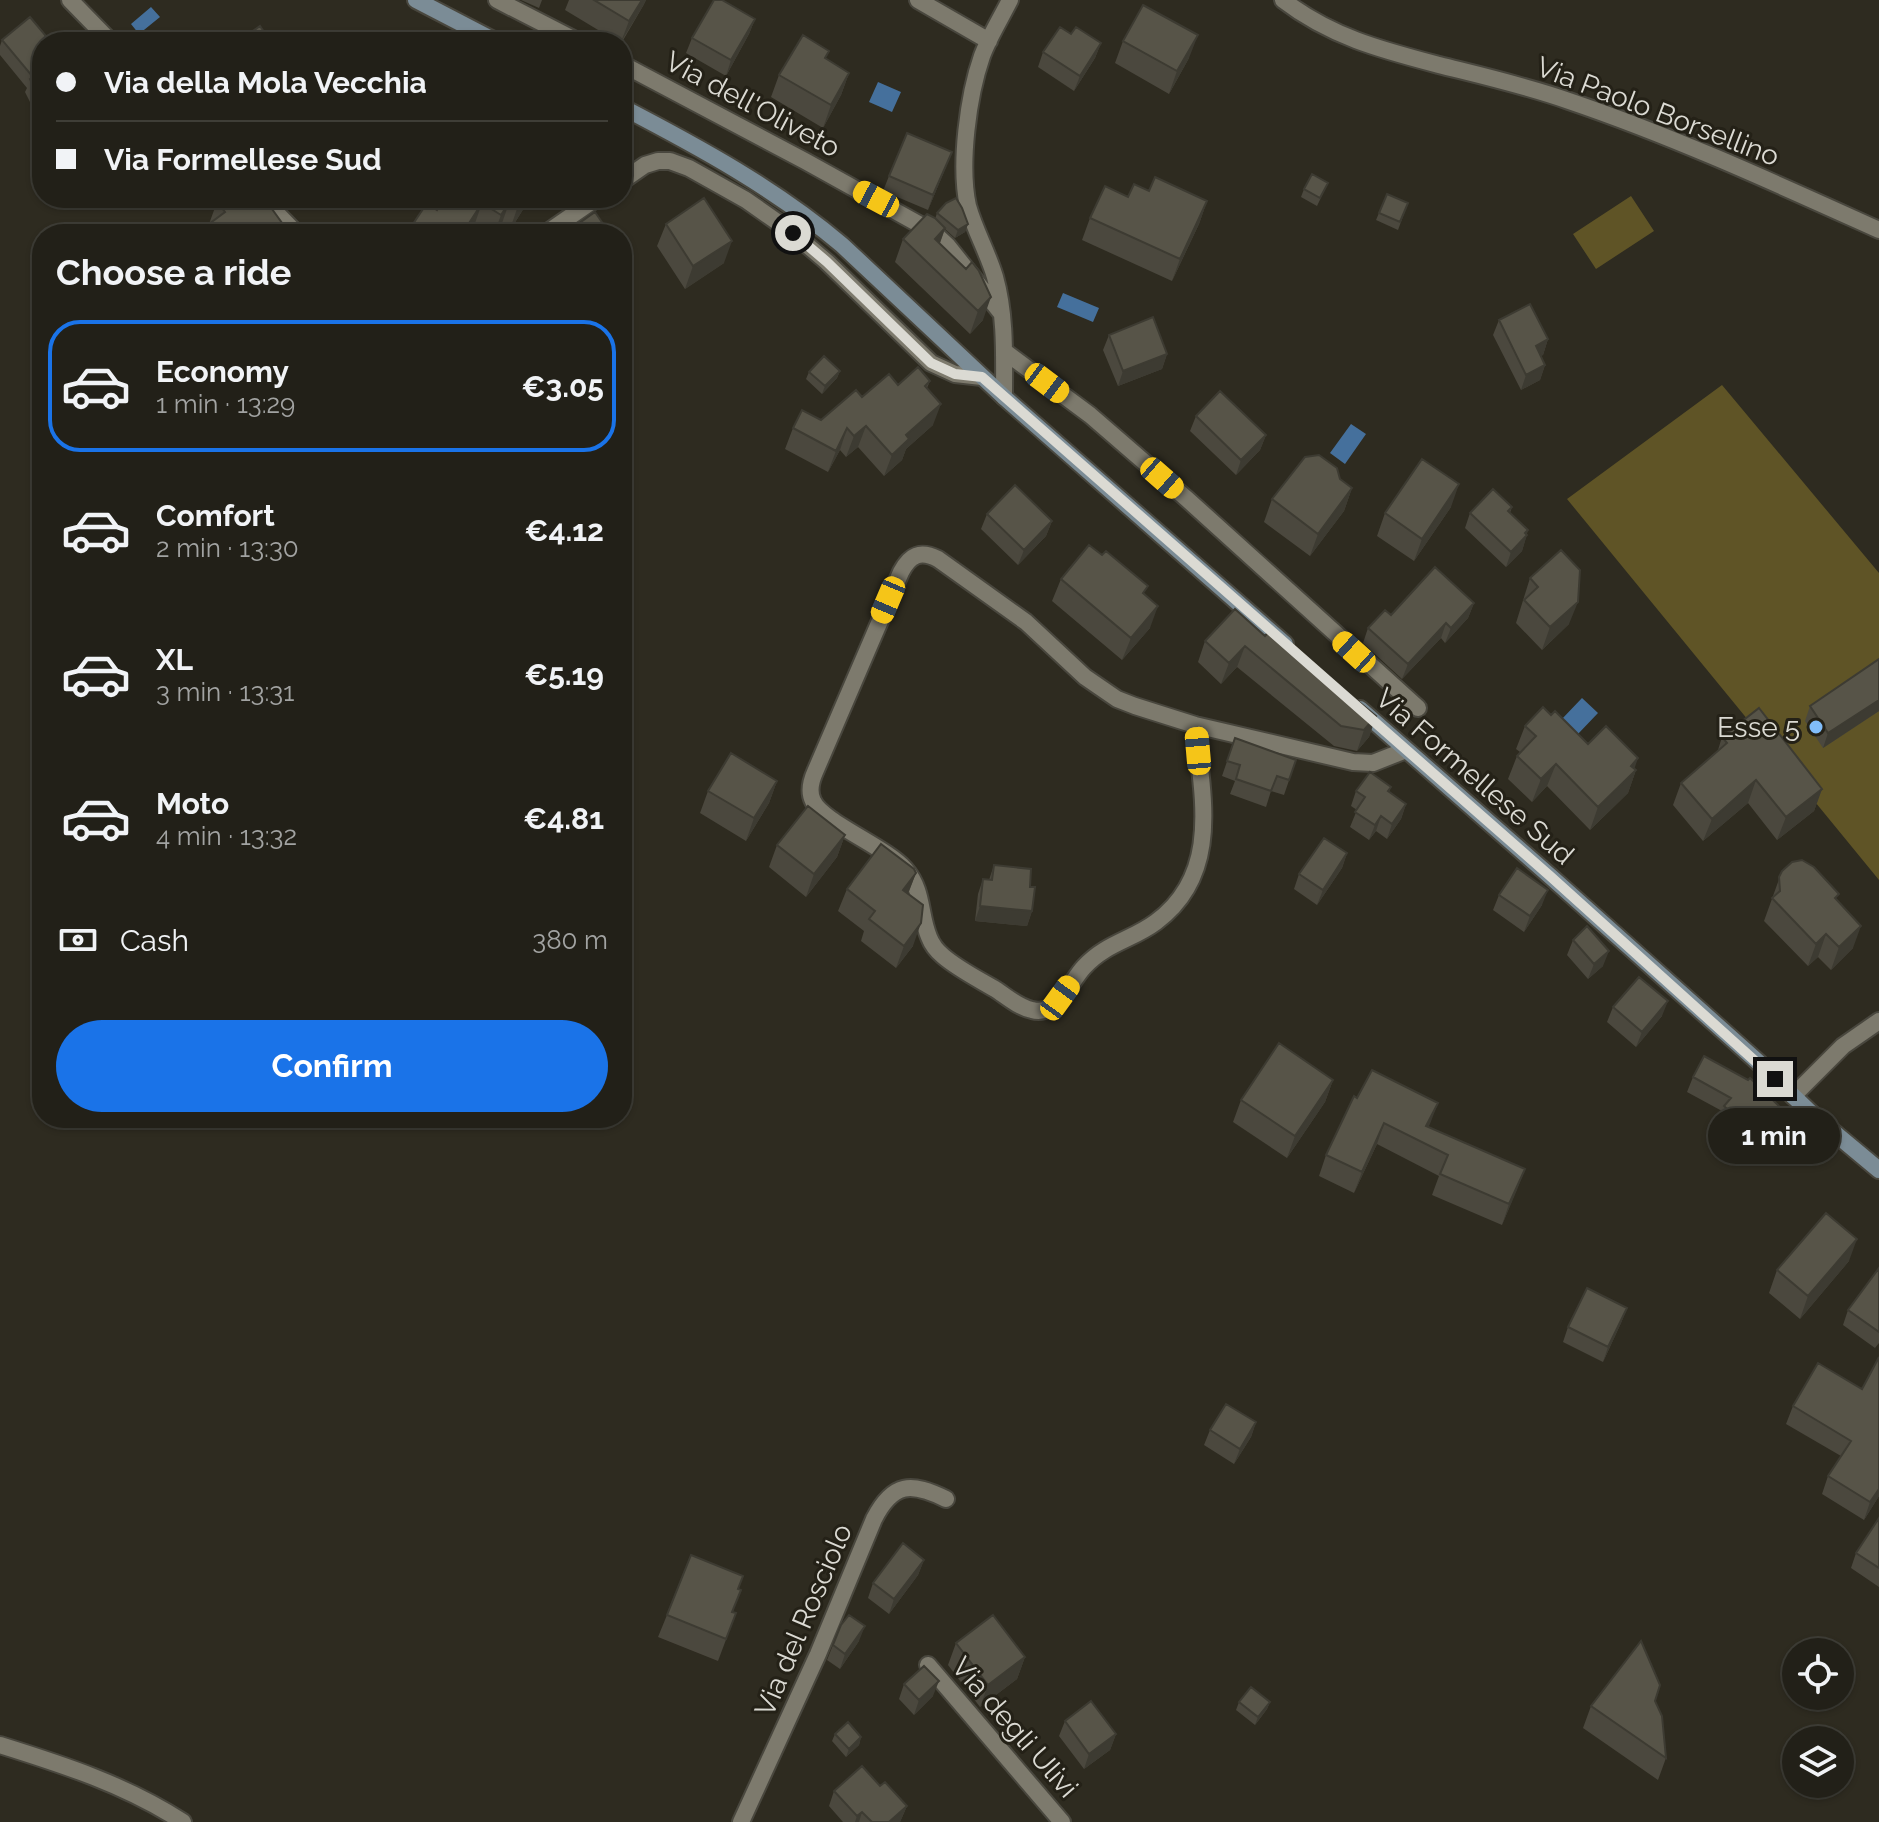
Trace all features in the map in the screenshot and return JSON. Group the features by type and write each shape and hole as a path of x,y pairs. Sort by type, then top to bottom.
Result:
{"street":[{"path":"70,0 101,32"},
{"path":"416,0 478,32"},
{"path":"497,0 559,32"},
{"path":"918,0 989,41"},
{"path":"1004,397 1002,314 995,276 968,206 964,176 965,143 979,64 1010,0"},
{"name":"Via Paolo Borsellino","path":"1283,0 1326,29 1351,39 1604,113 1717,157 1879,230"},
{"name":"Via dell'Oliveto","path":"632,69 933,232 1002,314"},
{"path":"632,112 696,146 808,217 1004,397 1300,656"},
{"path":"632,174 645,165 670,161 689,168 746,200 800,238 931,363 955,374 982,377"},
{"path":"272,208 287,224"},
{"path":"559,224 583,208"},
{"path":"1004,351 1102,426 1187,499 1418,708"},
{"path":"1195,725 1204,834 1201,854 1190,883 1162,917 1100,953 1084,966 1056,1003 1041,1012 1024,1007 939,953 927,932 919,895 908,872 890,856 820,811 811,798 815,772 901,572 909,559 919,554 938,559 1014,613 1052,644 1085,677 1109,694 1135,706 1195,725 1353,762 1373,763 1406,750"},
{"name":"Via Formellese Sud","path":"1347,698 1758,1062 1832,1133 1878,1168"},
{"path":"1793,1096 1843,1046 1879,1021"},
{"name":"Via del Rosciolo","path":"741,1822 881,1506 895,1492 911,1487 925,1489 946,1499"},
{"name":"Via degli Ulivi","path":"928,1665 1062,1822"},
{"path":"0,1745 104,1780 183,1822"}],"shaded area":[{"path":"1631,196 1654,231 1596,269 1573,234"},
{"name":"Esse 5","path":"1722,385 1879,573 1879,880 1567,499"}],"water":[{"path":"151,7 160,17 141,32 137,32 131,24"},
{"path":"878,82 901,92 892,112 869,102"},
{"path":"1063,293 1099,308 1093,322 1057,307"},
{"path":"1351,424 1366,434 1345,464 1330,453"},
{"path":"1582,698 1598,713 1577,735 1561,720"}],"building":[{"path":"594,0 642,0 629,21"},
{"path":"714,0 722,0 755,19 731,60 692,38"},
{"path":"1143,5 1198,35 1177,71 1123,41"},
{"path":"30,17 43,32 32,32 32,76 2,40"},
{"path":"1060,27 1071,34 1076,27 1101,43 1080,76 1043,52"},
{"path":"803,35 829,51 825,58 849,73 831,105 779,75"},
{"path":"907,133 952,152 933,195 889,176"},
{"path":"1312,174 1328,183 1320,198 1304,189"},
{"path":"1155,177 1207,201 1180,259 1090,218 1105,186 1128,197 1134,184 1149,191"},
{"path":"1387,194 1408,203 1400,222 1379,213"},
{"path":"704,198 732,241 693,266 666,224"},
{"path":"956,198 968,224 958,230 937,213"},
{"path":"222,208 271,208 283,224 209,224 225,212"},
{"path":"424,208 479,208 468,224 413,224"},
{"path":"490,208 506,208 501,215"},
{"path":"595,212 603,224 578,224"},
{"path":"927,214 945,228 935,239 966,269 972,262 979,271 991,297 978,311 903,239"},
{"path":"1530,304 1548,339 1536,346 1545,365 1526,375 1499,320"},
{"path":"1153,317 1167,354 1123,371 1109,335"},
{"path":"824,356 840,371 825,386 809,372"},
{"path":"918,367 930,381 925,386 941,404 906,435 909,439 892,455 866,426 854,436 847,428 836,451 793,428 802,410 821,420 856,390 862,397 889,374 898,385"},
{"path":"1220,391 1266,435 1241,460 1196,416"},
{"path":"1319,455 1337,468 1340,479 1352,488 1318,534 1272,499 1305,457"},
{"path":"1422,459 1459,484 1422,539 1385,513"},
{"path":"1015,485 1052,521 1024,550 987,514"},
{"path":"1493,489 1512,507 1508,511 1528,530 1511,552 1470,513"},
{"path":"1089,545 1102,555 1106,551 1148,586 1143,593 1158,606 1131,638 1061,579"},
{"path":"1561,550 1580,570 1578,602 1550,627 1524,600 1538,587 1530,578"},
{"path":"1435,567 1474,603 1451,628 1446,623 1408,664 1368,628 1385,610 1391,615"},
{"path":"1235,609 1265,636 1271,629 1376,716 1364,730 1341,726 1245,646 1229,663 1205,641"},
{"path":"1879,659 1879,700 1828,733 1810,706"},
{"path":"1543,707 1551,715 1555,711 1588,744 1606,726 1638,758 1631,766 1636,770 1598,807 1556,764 1541,779 1517,756 1536,736 1525,726"},
{"path":"1759,708 1822,789 1786,817 1756,780 1712,819 1681,783 1727,743 1722,737"},
{"path":"1235,738 1296,760 1289,780 1277,776 1271,791 1236,779 1240,765 1227,761"},
{"path":"731,753 777,781 754,818 708,791"},
{"path":"1370,772 1391,787 1388,791 1406,804 1392,824 1381,816 1375,825 1355,812 1365,797 1356,791"},
{"path":"808,806 845,835 814,874 777,845"},
{"path":"1324,838 1347,853 1323,890 1299,874"},
{"path":"881,844 916,873 903,890 923,905 921,923 904,946 869,919 875,911 847,889"},
{"path":"1802,860 1814,867 1839,894 1835,898 1861,926 1839,947 1826,934 1816,944 1772,898 1780,891 1782,871 1792,862"},
{"path":"994,865 1031,869 1030,887 1035,887 1032,911 980,906 983,879 992,880"},
{"path":"1517,868 1548,890 1530,916 1499,895"},
{"path":"1587,926 1609,951 1594,964 1573,940"},
{"path":"1639,977 1668,1001 1642,1032 1613,1007"},
{"path":"1279,1043 1333,1080 1295,1136 1241,1100"},
{"path":"1704,1056 1748,1080 1750,1078 1779,1106 1753,1134 1724,1106 1731,1098 1693,1077"},
{"path":"1372,1070 1438,1103 1426,1126 1525,1169 1509,1204 1440,1174 1448,1155 1384,1123 1362,1172 1326,1155 1354,1096 1357,1098"},
{"path":"1826,1213 1857,1239 1808,1296 1777,1270"},
{"path":"1879,1268 1879,1332 1848,1310"},
{"path":"1587,1288 1627,1308 1608,1347 1568,1327"},
{"path":"1879,1357 1879,1489 1870,1502 1828,1476 1851,1441 1793,1406 1818,1363 1862,1389"},
{"path":"1226,1404 1256,1422 1240,1449 1210,1430"},
{"path":"1879,1518 1879,1568 1856,1553"},
{"path":"903,1543 924,1560 894,1599 873,1583"},
{"path":"691,1555 743,1576 732,1612 736,1613 726,1639 667,1615"},
{"path":"849,1615 865,1626 845,1654 833,1645"},
{"path":"993,1615 1025,1657 988,1685 956,1643"},
{"path":"1641,1641 1660,1685 1655,1701 1662,1716 1666,1758 1591,1706"},
{"path":"924,1666 939,1681 919,1700 904,1684"},
{"path":"1251,1687 1270,1702 1258,1717 1239,1702"},
{"path":"1091,1701 1116,1734 1089,1754 1065,1721"},
{"path":"848,1722 861,1737 849,1749 835,1734"},
{"path":"862,1766 880,1786 885,1782 907,1806 889,1822 872,1822 862,1812 857,1816 834,1791"}],"place":[{"name":"Esse 5","path":"1816,727"}],"route":[{"path":"793,233 931,363 955,374 982,377 1550,876 1775,1079"}]}
